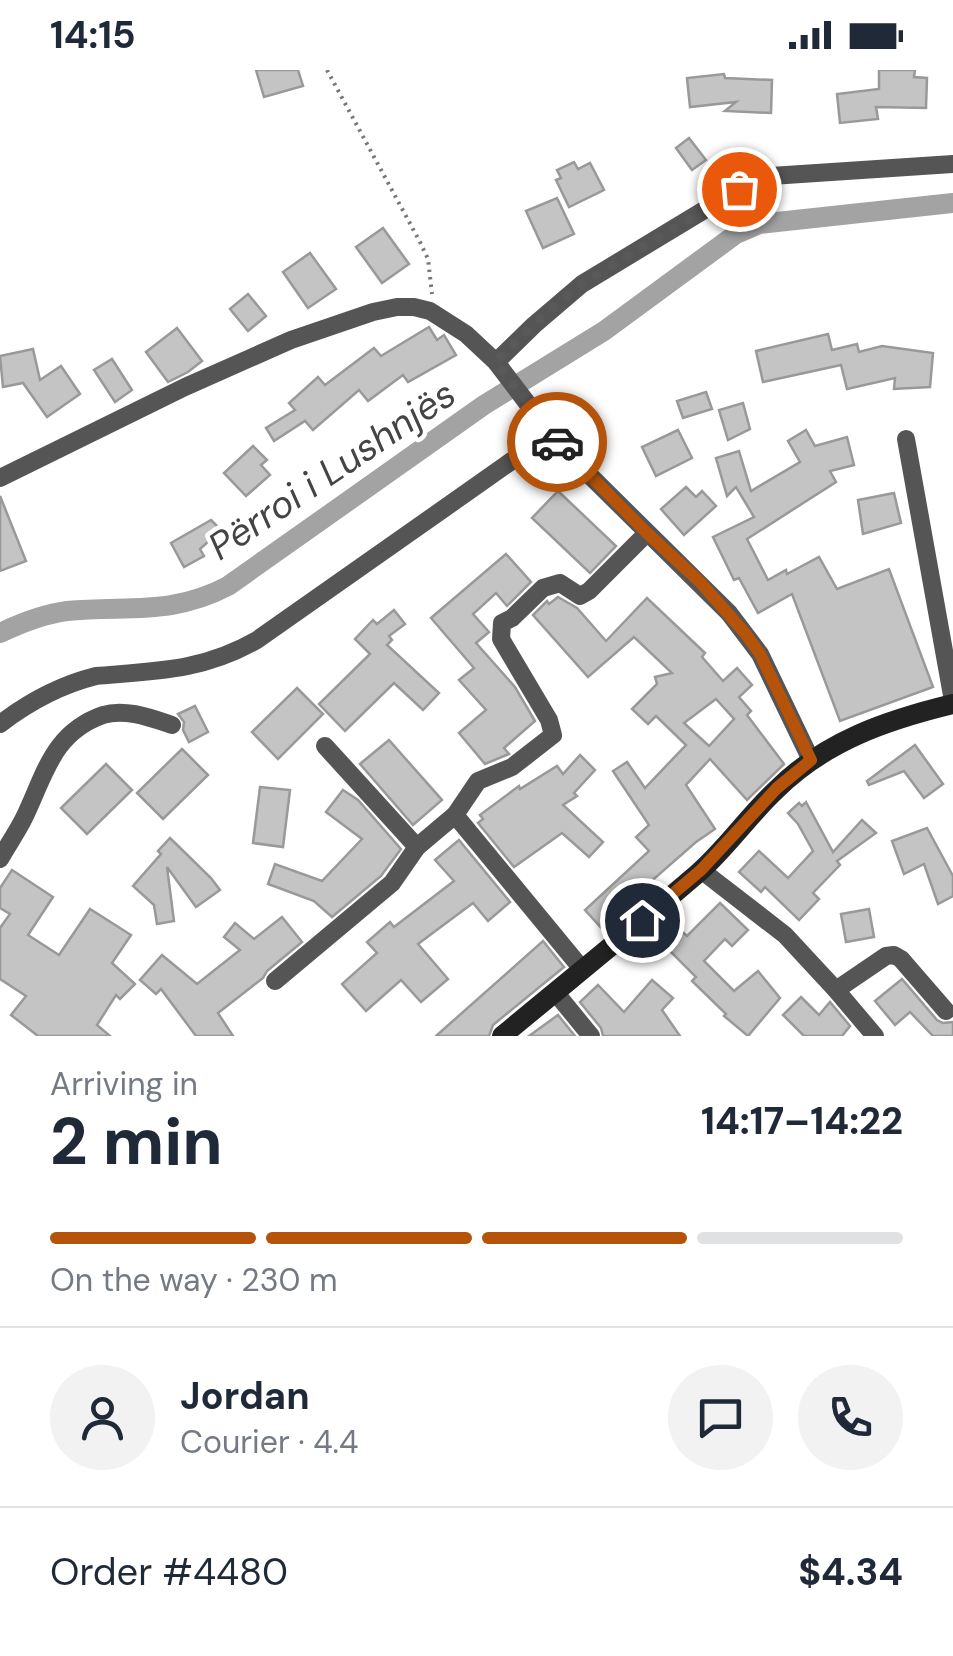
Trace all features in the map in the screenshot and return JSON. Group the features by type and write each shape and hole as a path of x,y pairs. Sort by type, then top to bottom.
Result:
{"main road":[{"path":"502,1036 701,870 777,788 811,760 854,735 953,703"}],"street":[{"path":"498,364 534,324 582,284 757,181 770,176 953,164"},
{"path":"0,478 291,340 397,307 430,312 466,334 498,364 550,434 700,582 745,633 760,654 811,760"},
{"path":"0,724 45,694 80,680 202,665 235,653 550,434"},
{"path":"906,439 953,703"},
{"path":"276,981 392,884 418,848 456,815 478,781 512,767 553,735 549,720 501,639 502,623 543,588 560,583 580,596 589,591 647,533"},
{"path":"0,859 24,818 51,755 74,731 105,714 137,714 172,725"},
{"path":"324,746 418,848"},
{"path":"456,815 582,968"},
{"path":"701,870 784,935 875,1036"},
{"path":"836,990 886,956 894,955 946,1011"},
{"path":"554,992 591,1036"}],"path":[{"path":"326,70 428,259 430,312"}],"building":[{"path":"256,70 298,70 303,86 264,97"},
{"path":"879,70 915,70 914,77 927,78 926,108 876,107 878,119 840,123 837,94 879,89"},
{"path":"724,74 725,78 772,80 771,113 725,111 736,102 690,107 687,78"},
{"path":"689,138 706,160 692,170 676,148"},
{"path":"574,162 578,169 590,163 604,190 569,207 556,180 561,178 557,170"},
{"path":"557,198 574,234 543,248 526,211"},
{"path":"383,228 409,264 382,283 356,247"},
{"path":"310,253 336,289 308,308 283,272"},
{"path":"248,294 266,316 248,331 230,309"},
{"path":"429,327 437,340 444,335 456,355 408,382 403,375 368,401 359,390 313,430 305,421 274,441 266,428 295,410 289,403 318,377 325,385 374,348 381,356"},
{"path":"177,328 202,361 168,382 146,352"},
{"path":"828,334 832,350 857,344 859,352 882,346 933,353 930,387 894,389 895,378 847,389 841,365 763,382 756,351"},
{"path":"33,349 40,380 61,366 80,394 47,417 23,383 3,387 0,356"},
{"path":"112,359 132,390 115,402 94,370"},
{"path":"706,392 712,409 683,418 677,401"},
{"path":"743,403 750,429 728,440 719,410"},
{"path":"678,430 692,458 656,476 642,447"},
{"path":"806,430 815,446 847,437 854,465 830,471 836,482 747,539 768,580 819,557 837,589 889,569 933,687 840,721 792,594 758,613 739,578 734,580 713,537 754,517 736,487 727,496 716,458 739,451 751,491 800,462 788,441"},
{"path":"253,446 267,460 261,465 270,475 246,496 224,473"},
{"path":"686,487 696,497 702,491 716,506 684,535 661,509"},
{"path":"558,491 616,546 590,573 532,518"},
{"path":"894,493 901,523 863,534 858,500"},
{"path":"0,496 26,561 0,571"},
{"path":"211,520 221,530 200,549 204,556 184,567 171,543"},
{"path":"506,554 531,582 507,606 496,593 473,614 489,632 476,643 515,687 535,721 504,748 509,754 485,764 459,733 486,710 459,680 474,668 431,618"},
{"path":"558,597 577,608 606,641 647,598 705,653 702,657 723,681 737,668 752,685 739,697 751,711 747,715 784,764 747,800 710,759 686,785 715,829 648,884 655,892 606,933 585,910 649,851 636,837 649,825 613,771 627,762 645,788 686,745 656,716 648,724 632,709 657,684 655,677 672,673 634,637 588,677 533,615 547,601 549,604","holes":["716,699 734,719 709,746 684,723"]},
{"path":"394,610 405,624 389,636 392,640 387,645 439,693 423,710 394,683 345,731 319,704 370,654 355,639 373,620 377,624"},
{"path":"297,688 323,714 278,759 252,732"},
{"path":"195,706 208,732 189,742 178,714"},
{"path":"389,740 442,800 413,825 360,764"},
{"path":"915,745 943,784 924,798 904,771 869,785 867,781"},
{"path":"182,749 208,775 163,819 137,793"},
{"path":"580,755 595,770 574,793 577,796 563,805 603,842 589,857 562,833 514,867 478,823 483,819 480,815 519,786 520,789 557,766 563,774"},
{"path":"106,764 132,790 87,834 61,808"},
{"path":"260,787 290,790 283,847 253,843"},
{"path":"343,790 358,800 401,849 381,876 332,917 314,901 268,884 275,864 322,881 362,839 326,812"},
{"path":"806,802 833,852 862,820 876,833 837,861 840,865 813,893 819,899 799,920 765,887 761,892 739,872 759,851 788,878 813,851 788,813"},
{"path":"927,828 953,876 953,896 938,904 924,864 904,874 892,841"},
{"path":"170,838 220,890 196,907 167,867 174,921 157,924 154,905 133,886"},
{"path":"459,840 510,902 488,921 473,903 418,944 448,979 421,1002 401,980 366,1011 342,984 377,953 367,942 390,922 394,927 454,881 435,860"},
{"path":"12,870 53,897 28,935 59,955 90,909 131,935 112,963 135,984 120,999 116,995 97,1025 110,1036 38,1036 11,1015 26,996 0,979 0,928 10,914 0,908 0,888"},
{"path":"720,903 748,930 732,946 725,939 704,961 734,991 758,971 780,998 748,1036 724,1016 692,981 696,977 664,945 679,929 687,936"},
{"path":"869,909 874,937 846,942 841,914"},
{"path":"282,917 302,942 218,1013 233,1036 196,1036 161,989 156,994 140,980 162,955 197,984 240,950 224,937 235,923 254,939"},
{"path":"543,941 564,967 493,1025 489,1036 436,1036"},
{"path":"902,979 937,1020 953,1022 953,1036 933,1036 910,1012 895,1025 875,1001"},
{"path":"652,980 673,998 662,1010 680,1036 603,1036 580,1002 598,985 624,1012"},
{"path":"801,997 819,1015 830,1002 850,1026 842,1036 804,1036 783,1015"},
{"path":"558,1015 575,1036 529,1036"}],"waterway":[{"name":"Përroi i Lushnjës","path":"0,633 58,612 168,606 228,586 484,405 604,331 736,234 759,224 953,203"}],"way so far":[{"path":"557,442 496,362 582,284 739,189"}],"route":[{"path":"557,442 700,582 745,633 760,654 811,760 777,788 701,870 642,920"}]}
